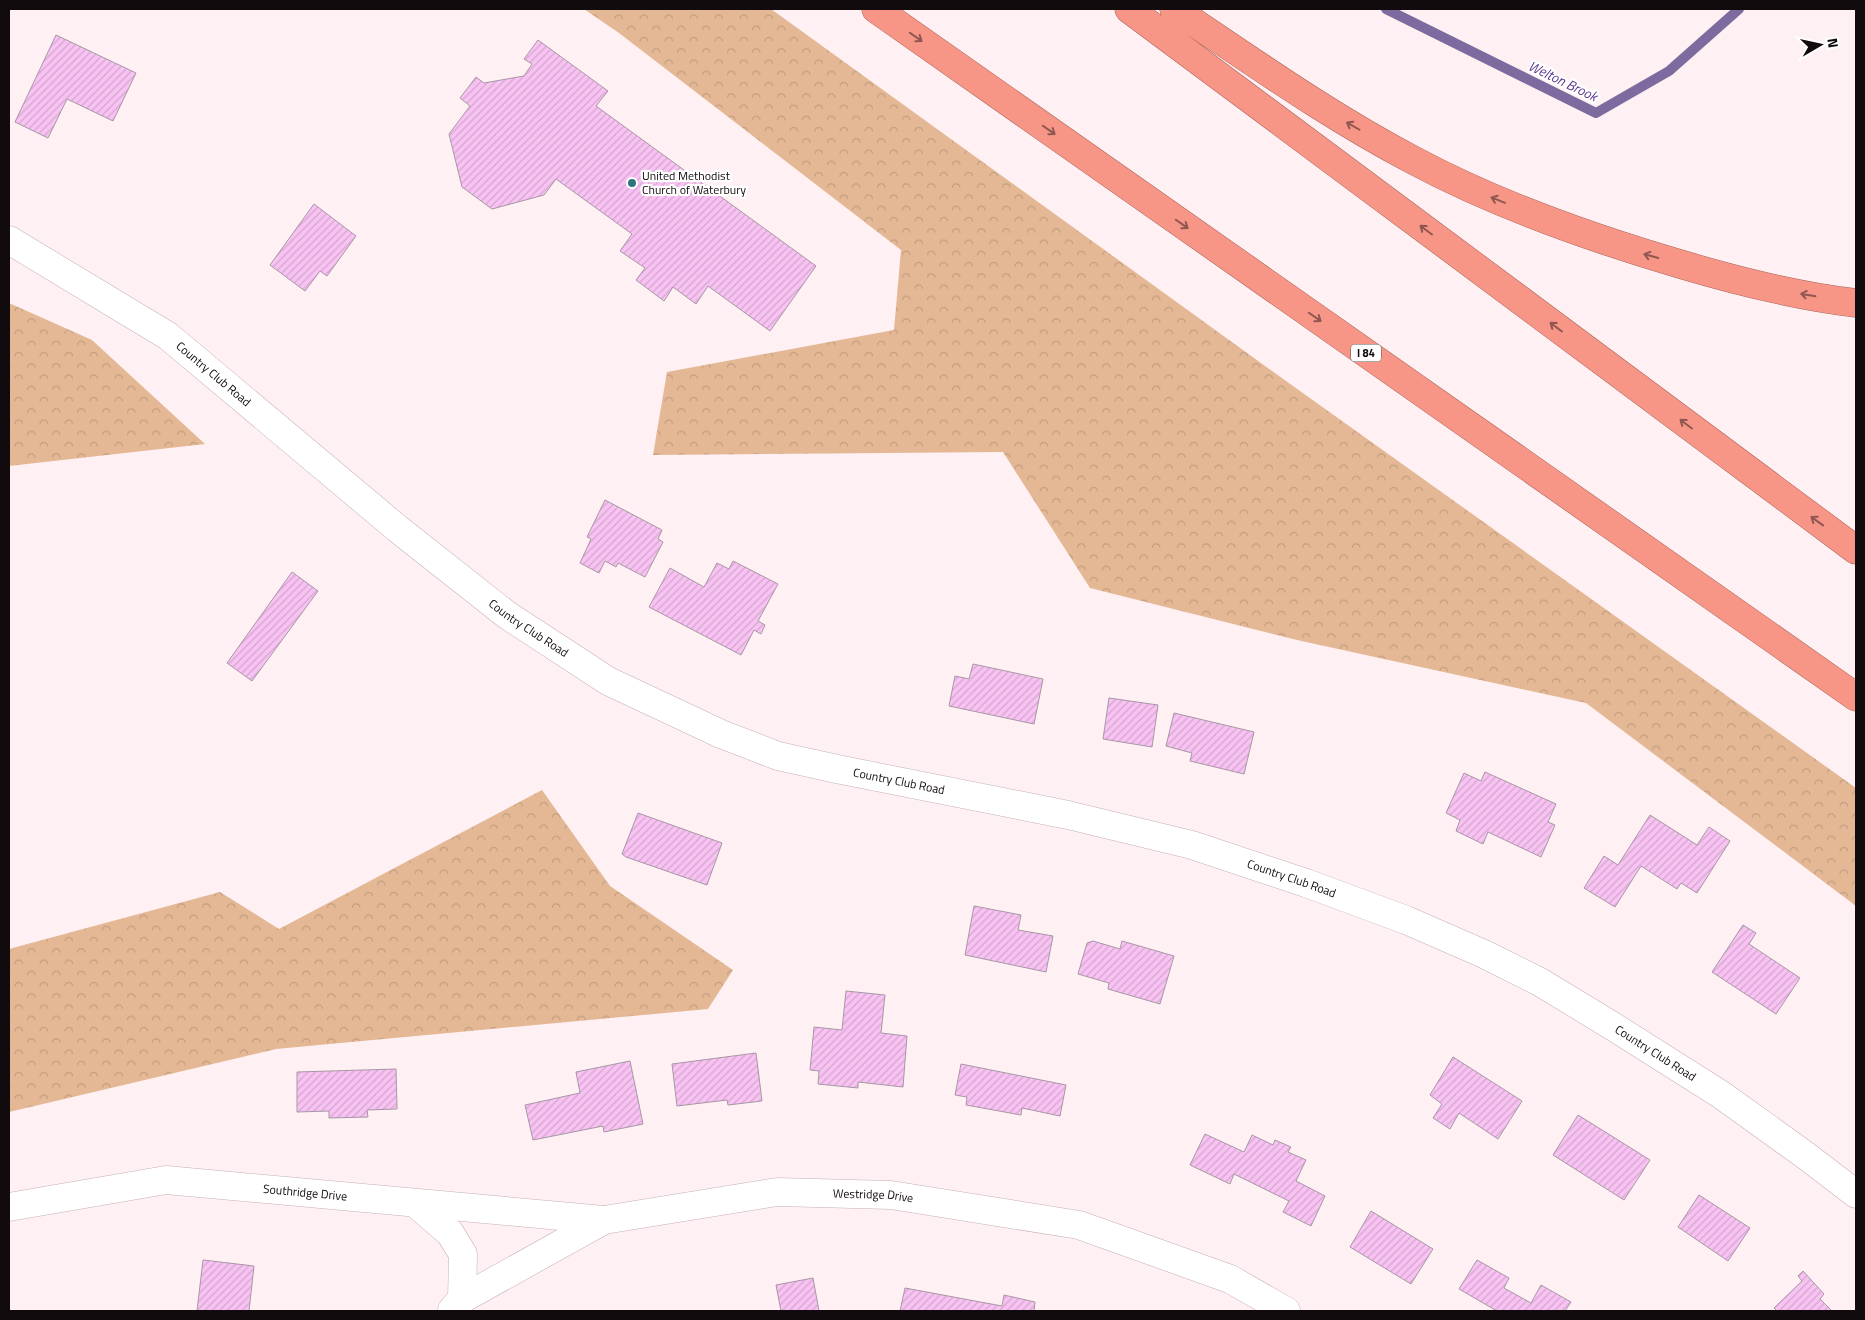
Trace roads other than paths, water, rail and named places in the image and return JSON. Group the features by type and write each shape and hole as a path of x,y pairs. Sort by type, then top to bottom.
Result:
{"highway":[{"name":"I 84","path":"876,9 1856,697"},
{"path":"1130,9 1856,550"},
{"path":"1174,9 1351,125 1413,160 1476,191 1551,222 1629,249 1774,289 1856,303"}],"street":[{"name":"Country Club Road","path":"9,240 168,336 398,529 507,615 608,681 721,734 778,756 1068,815 1192,845 1306,883 1406,920 1484,954 1540,982 1614,1027 1720,1094 1856,1194"},
{"name":"Southridge Drive","path":"9,1207 166,1180 604,1220"},
{"name":"Westridge Drive","path":"456,1305 604,1220 778,1192 891,1195 1079,1225 1230,1279 1286,1311"},
{"name":"Westridge Drive","path":"415,1203 450,1233 463,1254 456,1305"}],"waterway":[{"name":"Welton Brook","path":"1386,9 1596,113 1669,71 1739,9"}],"place":[{"name":"United Methodist Church of Waterbury","path":"632,183"}]}
